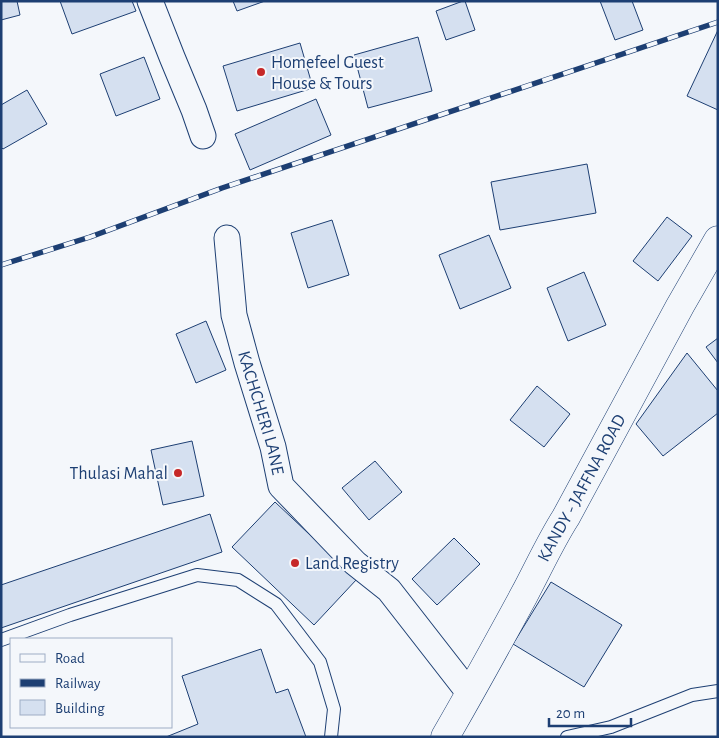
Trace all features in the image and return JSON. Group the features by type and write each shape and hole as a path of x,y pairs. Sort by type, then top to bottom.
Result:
{"highway":[{"name":"KANDY - JAFFNA ROAD","path":"446,737 555,536 715,253"}],"street":[{"path":"150,1 203,136"},
{"name":"KACHCHERI LANE","path":"227,238 234,315 274,447 281,486 355,564 389,590 470,694"}],"lane":[{"path":"1,640 70,615 197,575 238,580 276,604 320,662 334,709 331,737"},
{"path":"567,737 611,727 692,695 718,690"}],"building":[{"path":"1,1 17,1 20,15 1,20"},
{"path":"60,1 132,1 136,11 72,34"},
{"path":"233,1 265,1 237,11"},
{"path":"465,1 475,30 446,40 436,11"},
{"path":"600,1 632,1 643,30 615,40"},
{"path":"718,30 718,110 687,96"},
{"path":"418,37 432,91 368,108 354,55"},
{"path":"300,43 313,88 237,111 223,66"},
{"path":"144,57 160,99 116,116 100,74"},
{"path":"27,90 47,124 3,149 1,147 1,105"},
{"path":"316,99 331,135 250,170 235,134"},
{"path":"587,164 596,213 500,230 491,182"},
{"path":"667,217 692,236 658,281 633,261"},
{"path":"332,220 349,275 308,288 291,233"},
{"path":"489,235 511,288 460,309 439,255"},
{"path":"584,272 606,325 568,341 547,288"},
{"path":"206,321 226,370 196,383 176,334"},
{"path":"718,338 718,363 706,347"},
{"path":"687,353 718,391 718,413 663,456 636,424"},
{"path":"537,386 570,414 544,447 510,420"},
{"name":"Thulasi Mahal","path":"192,441 204,496 163,505 151,450"},
{"path":"375,461 402,492 369,520 342,488"},
{"name":"Land Registry","path":"275,502 357,579 314,625 232,547"},
{"path":"210,514 222,552 1,628 1,585"},
{"path":"454,538 480,564 437,605 412,579"},
{"path":"551,582 622,625 584,687 513,644"},
{"path":"261,649 276,693 288,689 306,737 166,737 198,724 182,676"}],"railway":[{"path":"1,265 90,237 222,188 718,22"}],"place":[{"name":"Homefeel Guest House & Tours","path":"261,72"},
{"name":"Thulasi Mahal","path":"178,473"},
{"name":"Land Registry","path":"295,563"}]}
